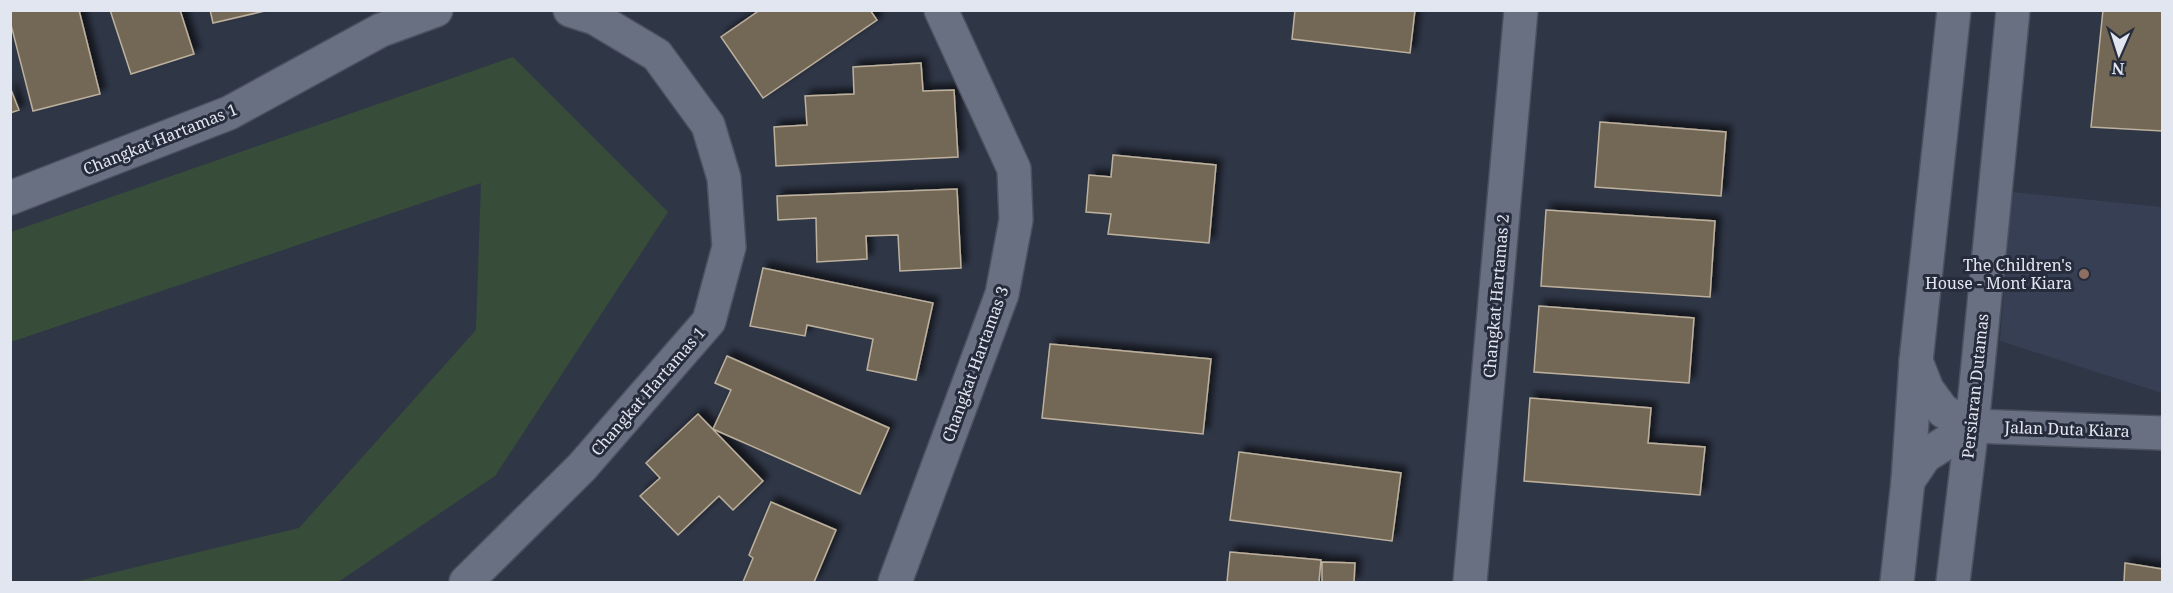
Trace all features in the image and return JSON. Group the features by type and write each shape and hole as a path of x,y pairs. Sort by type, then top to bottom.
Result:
{"street":[{"name":"Changkat Hartamas 1","path":"10,198 229,113 381,30 436,10"},
{"name":"Changkat Hartamas 1","path":"466,582 582,467 709,321 729,247 724,178 708,125 657,55 595,18 570,10"},
{"name":"Changkat Hartamas 3","path":"895,582 1002,294 1016,220 1014,169 941,10"},
{"name":"Changkat Hartamas 2","path":"1470,582 1521,10"},
{"path":"1897,582 1908,481 1916,361 1954,10"},
{"name":"Persiaran Dutamas","path":"1953,582 1972,426 2013,10"},
{"path":"1916,361 1927,389 1943,411 1972,426"},
{"path":"1908,481 1925,456 1972,426"},
{"name":"Jalan Duta Kiara","path":"1972,426 2163,433"}],"shaded area":[{"name":"The Children's House - Mont Kiara","path":"2012,192 2162,207 2162,393 2000,341"}],"green space":[{"path":"513,57 668,212 495,476 338,582 74,582 299,528 476,330 481,183 11,342 11,232"}],"building":[{"path":"10,10 79,10 100,94 33,111 10,21"},
{"path":"110,10 180,10 194,54 131,74"},
{"path":"210,10 269,10 213,23"},
{"path":"760,10 870,10 877,20 763,98 721,37"},
{"path":"1295,10 1415,10 1410,53 1292,39"},
{"path":"2103,10 2162,11 2162,131 2091,127"},
{"path":"921,63 923,91 954,90 958,157 776,166 774,127 807,125 805,96 854,94 853,67"},
{"path":"10,87 19,110 10,113"},
{"path":"1600,122 1726,132 1721,196 1595,187"},
{"path":"1113,155 1216,165 1209,243 1108,234 1111,214 1086,212 1089,175 1111,177"},
{"path":"957,189 961,268 900,271 898,235 866,236 867,259 817,262 816,218 778,220 777,196"},
{"path":"1546,210 1715,221 1710,297 1541,286"},
{"path":"763,268 933,303 916,380 867,370 873,339 807,325 805,336 750,326"},
{"path":"1539,306 1694,318 1689,383 1534,372"},
{"path":"1050,344 1211,359 1203,434 1042,418"},
{"path":"727,356 889,428 860,494 713,429 731,390 715,383"},
{"path":"1530,398 1651,408 1648,443 1705,447 1700,495 1524,481"},
{"path":"698,414 763,481 733,510 719,496 678,535 640,496 660,478 646,463"},
{"path":"1239,452 1401,473 1392,541 1230,520"},
{"path":"771,502 836,530 814,582 743,582 753,558 749,555"},
{"path":"1230,552 1321,560 1319,582 1227,582"},
{"path":"1322,562 1355,563 1354,582 1322,582"},
{"path":"2125,563 2162,569 2162,582 2124,582"}],"place":[{"name":"The Children's House - Mont Kiara","path":"2084,274"}]}
